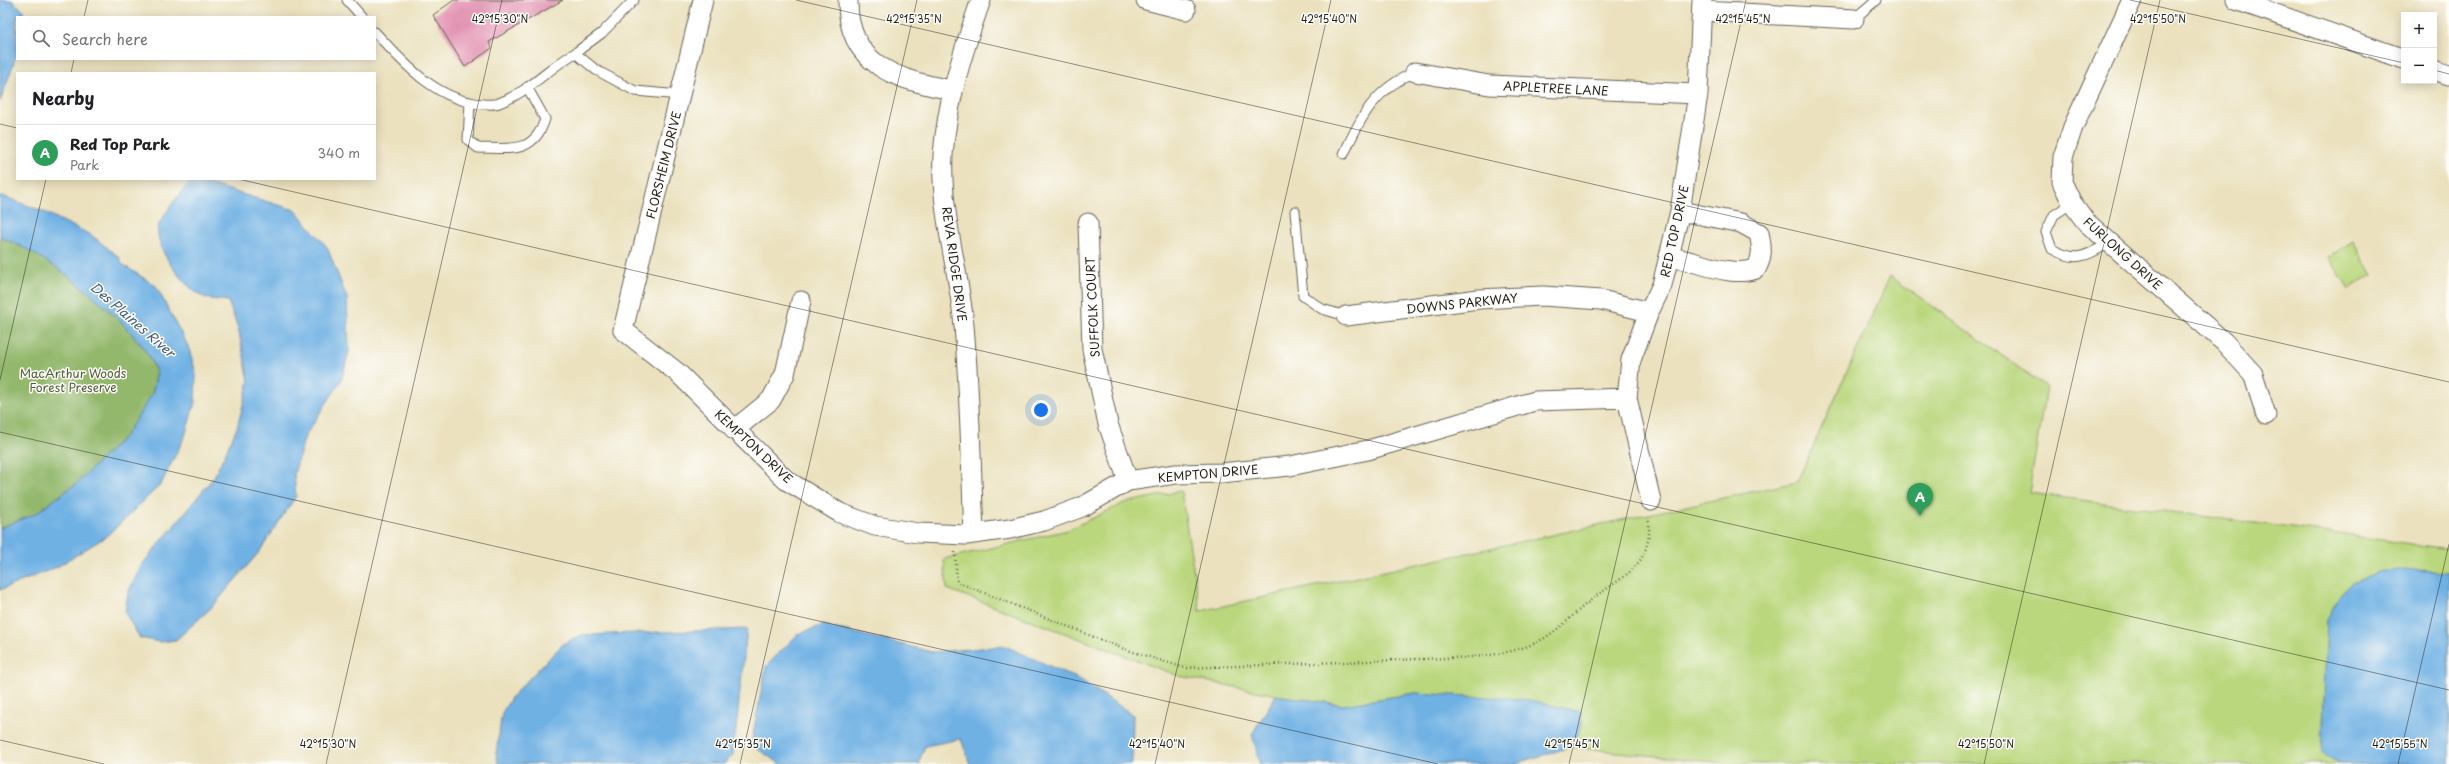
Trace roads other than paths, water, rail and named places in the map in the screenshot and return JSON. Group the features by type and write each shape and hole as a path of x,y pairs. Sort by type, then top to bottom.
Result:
{"street":[{"name":"FLORSHEIM DRIVE","path":"623,330 703,0"},
{"path":"848,0 848,19 851,26 860,45 878,67 911,82 952,90"},
{"name":"REVA RIDGE DRIVE","path":"974,534 962,310 946,203 943,156 952,90 982,0"},
{"path":"1146,0 1186,10"},
{"name":"FURLONG DRIVE","path":"2132,0 2073,128 2062,157 2062,182 2072,203 2086,222 2224,342 2254,374 2266,415"},
{"path":"2236,0 2401,58"},
{"path":"1702,6 1750,12 1854,19"},
{"name":"RED TOP DRIVE","path":"1651,502 1627,398 1631,360 1649,312 1662,285 1680,211 1698,94 1702,6"},
{"path":"2437,71 2449,75"},
{"name":"APPLETREE LANE","path":"1415,72 1489,85 1698,94"},
{"path":"1670,257 1693,260 1743,274 1756,269 1761,262 1762,249 1759,233 1741,223 1680,211"},
{"name":"SUFFOLK COURT","path":"1088,223 1092,349 1108,424 1128,482"},
{"name":"DOWNS PARKWAY","path":"1346,316 1479,299 1543,296 1601,300 1649,312"},
{"path":"734,430 771,400 785,374 801,301"},
{"name":"KEMPTON DRIVE","path":"623,330 678,373 786,480 840,512 875,526 918,533 974,534 1044,521 1082,507 1128,482 1176,474 1221,474 1290,466 1368,450 1535,401 1627,398"}],"lane":[{"path":"347,0 361,16"},
{"path":"376,33 403,63 427,82 453,96 470,102 498,104 527,87 602,33 634,0"},
{"path":"1854,19 1876,0"},
{"path":"575,53 596,70 635,91 680,95"},
{"path":"1344,154 1354,132 1373,102 1396,80 1415,72"},
{"path":"470,102 468,140 478,148 522,147 540,134 545,119 527,87"},
{"path":"2072,203 2054,214 2046,232 2052,249 2068,258 2086,256 2110,243"},
{"path":"1295,211 1303,296 1322,309 1346,316"}],"water":[{"path":"0,0 11,0 23,10 23,16 16,16 16,57 0,102"},
{"path":"191,180 195,180 295,210 327,247 347,298 349,351 341,381 305,436 294,474 296,496 260,551 212,607 176,640 159,642 140,638 125,613 128,593 141,566 214,477 237,428 249,381 238,328 228,301 214,300 198,294 181,278 166,257 158,236 158,227 168,210"},
{"name":"Des Plaines River","path":"0,195 42,211 91,235 119,257 122,264 156,286 189,348 196,374 195,402 185,436 161,484 107,536 57,567 0,590 0,528 35,514 76,484 126,435 152,394 157,373 150,358 131,333 98,300 79,284 39,256 0,237"},
{"path":"2402,569 2449,572 2449,764 2340,764 2322,754 2327,619 2341,593 2352,583 2378,573"},
{"path":"823,625 932,652 1005,646 1081,680 1133,715 1132,764 970,764 961,739 925,746 919,762 921,764 781,764 751,745 766,666 798,634"},
{"path":"747,629 733,755 724,764 498,764 496,753 502,713 512,696 563,644 582,635"},
{"path":"1415,693 1524,699 1581,712 1582,724 1570,747 1514,764 1260,764 1252,734 1276,695 1344,705"}],"place":[{"name":"Red Top Park","path":"1920,516"}],"park label":[{"name":"MacArthur Woods Forest Preserve","path":"73,380"}]}
